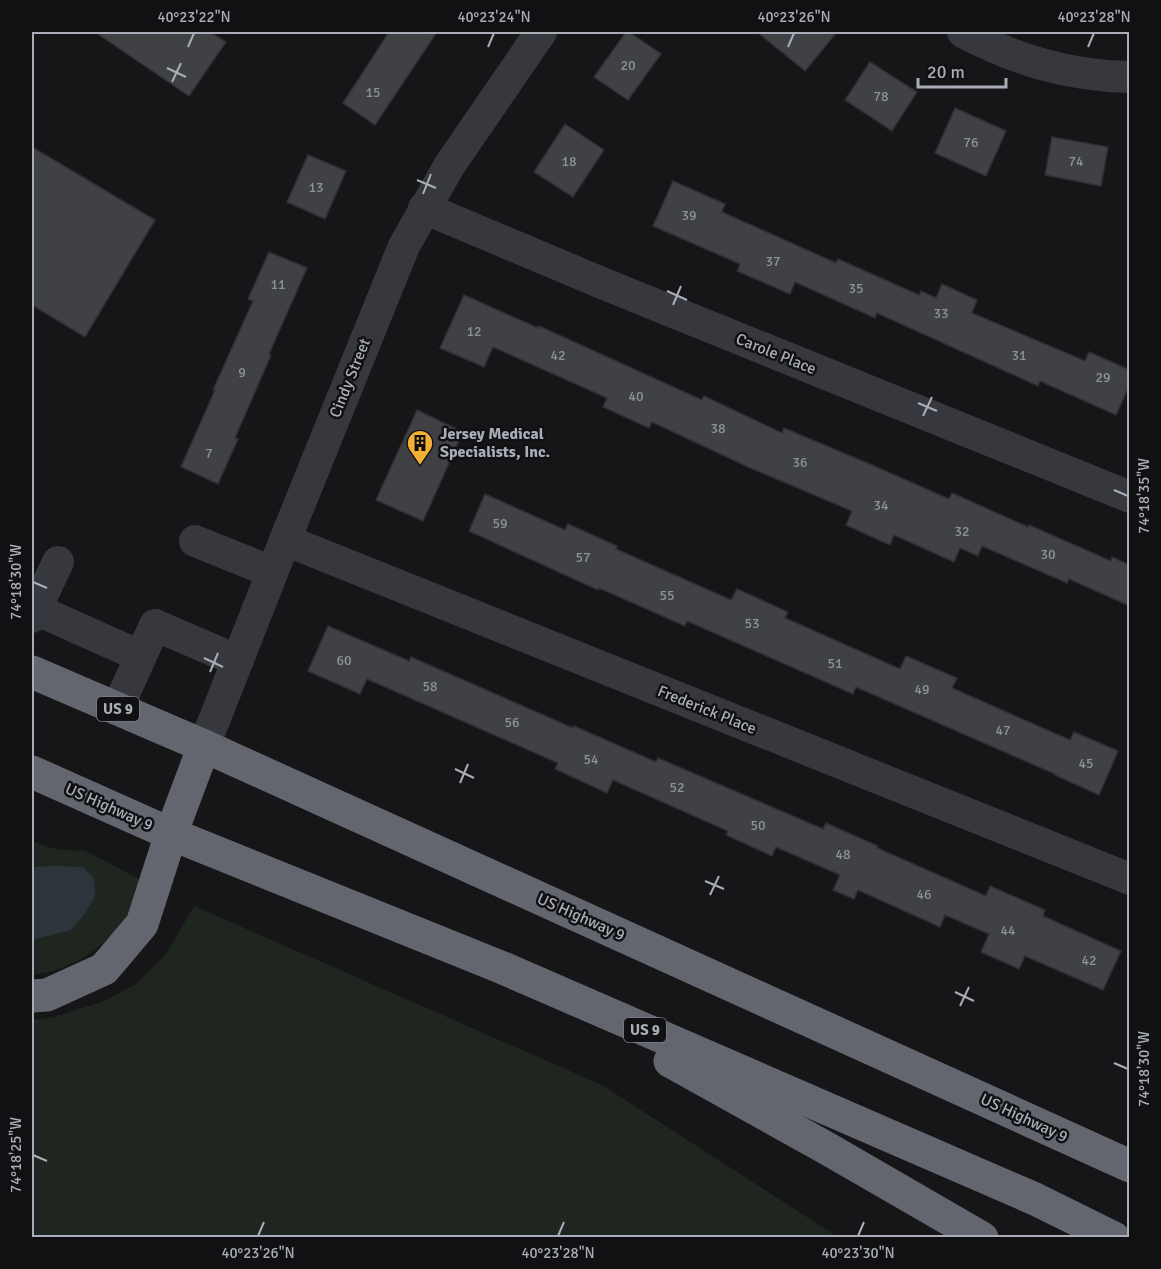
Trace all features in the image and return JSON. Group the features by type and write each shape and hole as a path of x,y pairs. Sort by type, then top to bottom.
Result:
{"highway":[{"name":"US Highway 9","path":"32,672 204,746 1130,1166"},
{"path":"32,996 47,995 104,969 142,924 171,834 204,746"},
{"name":"US Highway 9","path":"32,772 171,834 503,968 1035,1199 1114,1238"},
{"path":"503,968 828,1149 982,1238"}],"street":[{"name":"Cindy Street","path":"204,746 404,246 449,166 541,32"},
{"path":"963,32 1023,59 1059,69 1087,74 1130,77"},
{"name":"Carole Place","path":"424,208 597,281 1130,497"},
{"name":"Frederick Place","path":"285,540 1130,879"},
{"path":"195,541 272,572"},
{"path":"58,562 33,613 140,656"},
{"path":"117,709 155,625 238,661"}],"shaded area":[{"path":"32,841 57,849 84,850 145,882 124,923 104,942 82,959 54,971 32,975"},
{"path":"32,867 83,867 94,878 95,896 71,930 32,940"},
{"path":"194,906 602,1085 838,1237 32,1237 32,1020 54,1017 107,1000 136,984 166,954"}],"building":[{"path":"95,32 210,32 226,42 189,96"},
{"path":"389,32 437,32 375,125 343,103"},
{"path":"626,32 661,54 628,100 594,77"},
{"path":"757,32 837,32 805,71"},
{"path":"870,62 917,92 892,131 845,100"},
{"path":"955,108 1006,131 986,176 935,153"},
{"path":"565,124 604,150 573,197 534,172"},
{"path":"1052,137 1108,147 1101,186 1045,175"},
{"path":"32,147 155,220 85,337 32,305"},
{"path":"308,155 346,171 325,219 287,202"},
{"path":"673,181 725,204 722,212 836,263 838,259 919,295 921,291 936,298 942,284 977,300 972,313 1085,361 1089,352 1130,370 1130,384 1116,415 1040,381 1038,386 877,313 875,318 795,282 790,294 737,271 740,264 653,226"},
{"path":"269,252 307,268 269,354 271,355 218,484 181,467 253,301 248,299"},
{"path":"464,295 538,328 539,326 702,400 704,396 782,433 784,428 949,499 952,493 1111,561 1112,557 1130,565 1130,606 1069,579 1067,583 982,546 978,556 960,548 954,562 894,535 890,545 846,525 852,511 748,467 652,422 649,428 603,407 607,398 493,347 484,367 440,348"},
{"name":"Jersey Medical Specialists, Inc.","path":"417,410 463,432 423,521 376,500"},
{"path":"485,494 565,530 568,524 617,546 616,549 731,600 737,589 788,612 785,618 900,669 906,656 957,678 952,688 1070,740 1074,732 1118,751 1099,795 856,687 853,694 687,621 685,626 599,588 598,590 469,531"},
{"path":"328,626 409,661 411,657 656,762 658,758 823,829 826,823 986,896 990,886 1045,910 1043,916 1121,951 1103,990 1025,956 1019,969 981,952 989,934 945,915 940,927 858,890 854,899 833,890 840,875 776,847 772,856 726,835 728,831 613,780 607,793 555,769 558,763 367,679 360,694 308,671"}],"place":[{"name":"Jersey Medical Specialists, Inc.","path":"420,466"}]}
